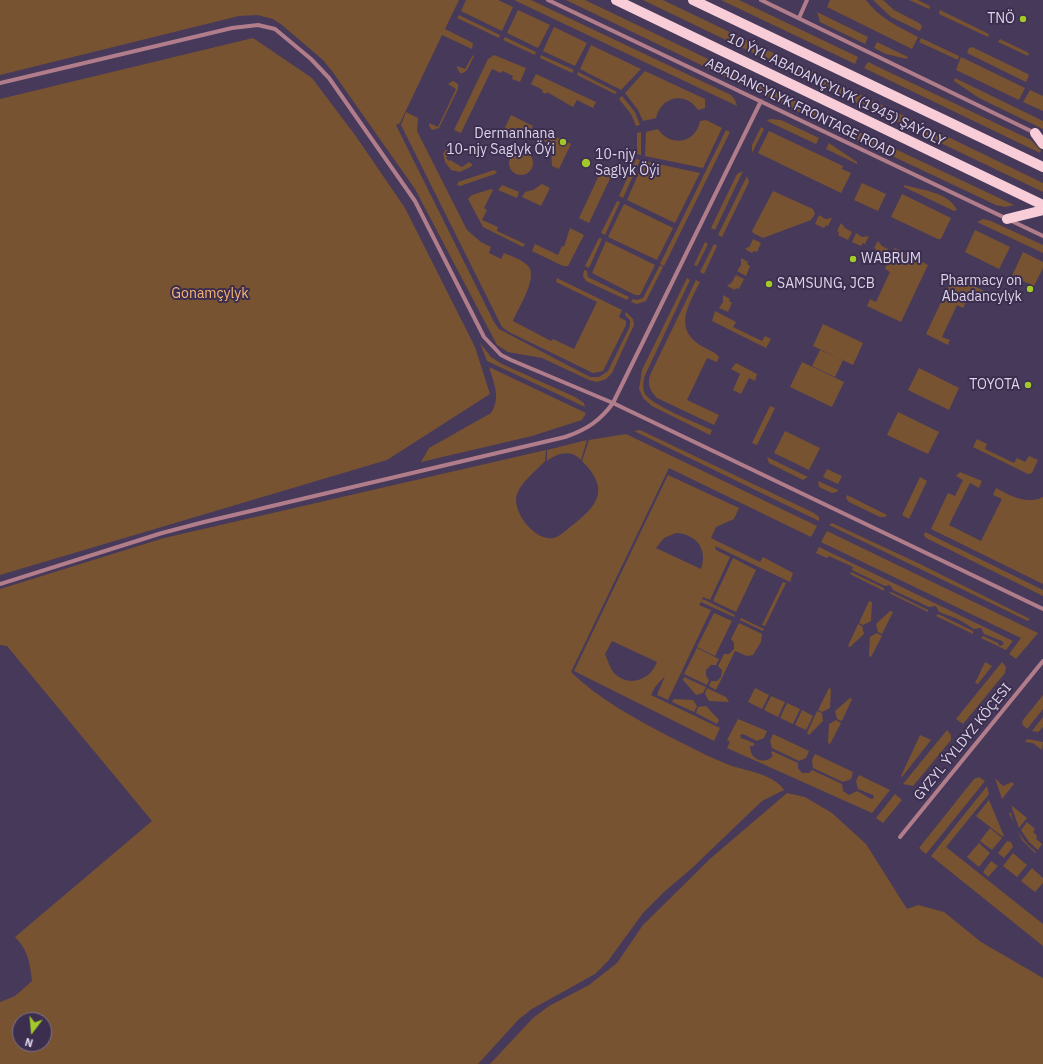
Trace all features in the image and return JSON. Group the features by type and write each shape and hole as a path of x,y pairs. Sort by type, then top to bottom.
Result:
{"main road":[{"name":"10 ÝYL ABADANÇYLYK (1945) ŞAÝOLY","path":"616,0 1043,205"},
{"name":"10 ÝYL ABADANÇYLYK (1945) ŞAÝOLY","path":"693,0 1043,167"},
{"path":"1039,135 1043,144"},
{"path":"1007,219 1043,210"}],"street":[{"name":"ABADANCYLYK FRONTAGE ROAD","path":"548,0 1043,236"},
{"path":"761,0 1039,135"},
{"path":"799,18 808,0"},
{"path":"0,83 232,28 258,25 275,29 311,59 329,78 398,175 415,201 484,337 492,348 511,360 613,403 1043,609"},
{"path":"0,584 197,524 564,437 582,431 593,425 604,415 613,403 761,101"},
{"name":"GYZYL ÝYLDYZ KÖÇESI","path":"900,837 1043,661"}],"green space":[{"path":"0,0 459,0 445,29 473,43 472,49 442,35 400,123 396,125 494,322 499,329 590,377 599,377 608,371 630,326 630,320 625,315 626,312 633,319 634,325 612,373 606,379 597,382 589,380 542,358 508,352 497,345 415,189 323,60 273,19 257,15 239,16 0,75"},
{"path":"466,0 498,0 513,7 502,31 461,11"},
{"path":"514,0 531,0 731,95 737,106"},
{"path":"566,0 585,0 829,117 826,125"},
{"path":"643,0 663,0 844,87 840,95"},
{"path":"721,0 739,0 858,57 855,64"},
{"path":"830,0 866,0 883,17 918,37 912,49 827,7"},
{"path":"873,0 883,0 894,10 919,23 922,26 920,31 891,17"},
{"path":"909,0 918,0 930,6 929,9"},
{"path":"518,10 550,25 538,48 507,33"},
{"path":"940,10 989,34 988,37 939,14"},
{"path":"817,12 868,37 865,44 820,22"},
{"path":"459,15 500,35 499,38 457,18"},
{"path":"554,27 587,43 575,66 543,51"},
{"path":"505,37 536,52 535,55 503,40"},
{"name":"Gonamçylyk","path":"253,38 312,78 355,135 405,208 475,347 490,394 387,460 0,575 0,99"},
{"path":"921,38 959,56 958,60 919,42"},
{"path":"1000,39 1029,53 1028,56 998,42"},
{"path":"877,42 908,57 907,59 886,54 874,48"},
{"path":"591,45 641,69 621,90 580,69"},
{"path":"972,47 1028,74 1029,76 1026,82 967,53 969,48"},
{"path":"473,55 474,56 467,70 460,73 457,66 465,69"},
{"path":"494,55 526,68 520,82 512,79 513,76 503,71 501,73 492,69 461,133 454,130 488,59"},
{"path":"541,55 574,70 572,73 540,58"},
{"path":"961,57 1025,88 1019,100 956,70"},
{"path":"868,62 1031,140 1041,151 1040,153 864,68"},
{"path":"645,71 705,99 705,108 698,110 687,100 681,98 674,99 663,105 656,118 643,121 638,110 625,93"},
{"path":"578,72 617,92 615,94 577,75"},
{"path":"536,74 596,102 593,108 577,100 573,107 547,92 546,94 542,92 543,90 531,84"},
{"path":"955,78 1043,121 1043,129 979,98 954,81"},
{"path":"453,81 458,84 458,89 439,128 432,130 429,123 438,127 456,89 448,84"},
{"path":"1030,90 1043,96 1043,111 1023,102"},
{"path":"853,91 1043,183 1043,192 849,99"},
{"path":"622,96 635,112 640,125 636,126 631,114 619,99"},
{"path":"406,112 418,118 417,131 467,230 481,242 491,247 489,253 501,259 504,253 526,264 530,269 530,283 513,321 551,341 553,339 574,349 597,302 556,282 557,278 622,310 619,317 626,321 626,325 603,371 593,373 509,332 502,327 401,125"},
{"path":"511,115 533,126 530,131 516,131 501,136"},
{"path":"770,119 781,120 819,138 816,144 767,121"},
{"path":"706,120 722,128 703,168 645,156 646,132 658,129 669,139 676,141 682,140 694,134 700,121"},
{"path":"838,122 1014,205 1005,207 996,205 835,129"},
{"path":"761,127 764,129 752,153 752,145"},
{"path":"726,130 730,132 664,266 660,264"},
{"path":"769,131 843,166 842,169 851,173 841,193 758,153"},
{"path":"641,132 641,155 637,154 637,133"},
{"path":"548,133 571,144 559,169 552,166 551,150 544,140"},
{"path":"829,143 857,162 857,164 826,149"},
{"path":"446,150 451,152 446,158 449,161 450,160 462,167 469,162 472,166 460,172 451,170 445,162 443,153"},
{"path":"521,151 530,154 533,163 530,172 521,175 512,172 509,163 512,154"},
{"path":"636,159 640,160 623,198 619,196"},
{"path":"644,161 700,173 675,223 627,200"},
{"path":"609,165 615,168 589,223 579,218 600,173 604,174"},
{"path":"494,170 497,172 495,174 460,186 457,185 458,182"},
{"path":"743,171 715,230 711,228 737,174"},
{"path":"747,176 749,182 722,237 718,235"},
{"path":"862,183 886,194 878,211 854,200"},
{"path":"542,184 550,188 541,206 522,197 525,192 533,190"},
{"path":"502,185 519,192 517,198 498,190"},
{"path":"904,185 941,195 948,199 957,210 954,211 904,187"},
{"path":"491,189 493,190 484,208 487,210 482,220 498,227 497,231 525,244 523,247 483,227 468,199 472,195"},
{"path":"773,191 813,209 815,214 811,220 763,238 752,231"},
{"path":"902,194 951,218 941,239 938,239 891,217"},
{"path":"617,201 620,202 605,235 601,233"},
{"path":"624,204 673,228 657,260 608,237"},
{"path":"819,215 825,219 832,218 828,226 826,225 824,228 815,224"},
{"path":"983,219 991,221 1043,245 1043,253 977,222"},
{"path":"841,223 845,228 852,232 848,240 838,235 839,232 837,231"},
{"path":"570,228 584,235 568,266 563,266 532,251 535,244 558,255 562,246 564,247"},
{"path":"975,230 1010,247 999,269 965,252"},
{"path":"856,233 862,237 869,236 865,244 863,243 861,246 852,242"},
{"path":"599,238 602,239 589,268 585,266"},
{"path":"753,239 761,243 757,252 754,251 752,253 745,249 750,246"},
{"path":"606,241 655,265 640,295 635,295 592,273"},
{"path":"878,241 882,246 888,249 884,257 875,253 876,249 874,248"},
{"path":"705,242 708,244 697,266 694,265"},
{"path":"714,244 717,246 704,274 700,272"},
{"path":"895,248 928,265 901,322 867,306 870,299 876,302 890,272 885,269"},
{"path":"1023,252 1043,262 1043,268 1034,286 1012,276"},
{"path":"741,258 748,262 747,264 750,266 746,276 737,271 741,265"},
{"path":"660,265 663,267 646,301 637,304 631,302 633,299 637,300 643,298"},
{"path":"584,270 587,271 588,277 629,297 627,300 586,281 583,276"},
{"path":"736,275 744,279 739,289 736,288 735,290 727,286 732,282"},
{"path":"953,277 987,292 985,301 970,294 963,308 957,305 942,337 950,340 948,345 926,334"},
{"path":"687,278 690,280 645,375 643,389 645,394 657,404 712,430 710,435 652,406 643,398 639,389 642,370"},
{"path":"696,280 700,282 688,307 685,323 687,331 700,345 719,357 717,362 707,358 687,400 719,415 714,425 657,398 651,390 649,384 650,375"},
{"path":"723,295 730,299 729,301 732,303 728,312 719,308 723,302"},
{"path":"715,311 736,322 733,327 762,341 765,336 771,339 766,348 712,321"},
{"path":"823,324 863,343 853,365 813,346"},
{"path":"480,343 491,357 502,364 575,397 584,403 585,407 487,361"},
{"path":"820,350 843,360 835,377 812,366"},
{"path":"802,362 844,382 832,407 790,387"},
{"path":"736,363 757,374 755,381 749,378 741,394 733,390 740,374 731,369"},
{"path":"489,367 586,413 582,420 532,436 421,462 429,448 491,413 496,402 496,390"},
{"path":"919,368 959,388 949,410 908,390"},
{"path":"770,406 775,408 757,445 752,443"},
{"path":"898,412 939,432 928,454 887,435"},
{"path":"640,430 814,513 819,517 819,521 634,431"},
{"path":"785,431 820,448 809,470 774,453"},
{"path":"626,434 817,526 811,537 669,468 571,672 605,700 642,722 732,766 768,777 780,785 784,790 762,801 691,869 664,892 643,913 608,961 595,974 532,1009 519,1019 478,1064 0,1064 0,1002 15,996 32,981 28,957 23,947 15,937 152,821 7,646 0,645 0,589 164,538 546,450 545,461 519,489 516,501 521,516 532,530 547,538 554,538 562,534 590,509 598,494 596,479 582,461 589,440"},
{"path":"977,439 987,444 985,449 1014,463 1017,458 1025,462 1029,456 1038,460 1032,473 1028,474 973,447"},
{"path":"587,440 581,460 573,454 564,453 547,461 547,450"},
{"path":"767,457 808,477 803,480 769,463"},
{"path":"827,469 842,476 838,484 823,477"},
{"path":"960,472 982,481 979,488 970,483 949,525 981,541 1002,499 993,495 996,488 1025,500 1043,497 1043,584 931,529 948,493 955,496 963,480 956,476"},
{"path":"668,475 739,508 734,519 716,527 711,538 760,562 763,557 793,573 790,582 715,546 716,550 730,557 710,600 703,597 701,601 703,599 735,615 734,617 701,602 699,605 711,610 668,700 657,695 665,676 655,687 651,695 720,728 714,741 574,671","holes":["676,533 690,536 699,544 703,556 701,569 656,548 664,538","612,641 657,662 654,668 650,673 639,680 633,681 621,678 612,670 605,654"]},
{"path":"920,477 927,481 909,519 902,515"},
{"path":"818,481 838,490 837,492 832,493 819,487"},
{"path":"847,495 887,515 885,517 880,517 849,502 846,498"},
{"path":"832,523 920,564 1030,619 1028,621 829,525"},
{"path":"827,531 1038,633 1016,659 1009,654 1021,638 821,542"},
{"path":"925,532 1043,590 1043,596 926,538 924,535"},
{"path":"819,547 1013,641 1006,650 981,638 983,636 998,643 1000,646 1004,644 1002,641 984,634 981,628 974,629 958,619 939,612 936,606 929,607 893,590 890,585 885,586 852,570 853,567 829,556 827,558 816,553"},
{"path":"733,558 756,570 736,612 713,601"},
{"path":"851,572 884,588 884,591 850,574"},
{"path":"783,582 786,583 765,626 762,625"},
{"path":"891,592 928,610 928,612 889,593"},
{"path":"869,601 872,602 871,621 863,625 859,623"},
{"path":"890,611 893,612 882,634 878,632 876,624"},
{"path":"714,613 732,621 715,656 697,647"},
{"path":"938,614 973,631 973,634 936,616"},
{"path":"741,618 764,629 763,631 740,620"},
{"path":"739,623 762,634 761,642 753,655 747,656 735,651 716,690 709,686 711,681 717,681 721,677 722,670 718,666 724,654 729,654 734,649 734,643 731,639"},
{"path":"858,624 862,626 864,634 850,647 848,646"},
{"path":"877,633 882,636 871,657 869,656 870,637"},
{"path":"697,648 719,659 716,665 711,665 706,670 706,676 709,680 707,685 684,674"},
{"path":"985,662 992,666 978,684 975,683"},
{"path":"1002,662 1006,667 1005,673 963,724 956,719"},
{"path":"684,677 706,687 703,693 696,695 683,680"},
{"path":"707,688 726,697 729,702 709,701 705,694"},
{"path":"755,688 769,695 762,709 748,702"},
{"path":"829,688 831,689 830,708 822,712 818,710"},
{"path":"1043,695 1043,709 1027,729 1022,724 1023,720"},
{"path":"771,696 785,702 778,717 764,710"},
{"path":"850,698 852,699 842,721 837,719 835,711"},
{"path":"674,699 693,700 697,706 694,712 672,702"},
{"path":"787,703 800,709 793,724 780,718"},
{"path":"706,706 719,720 717,724 696,713 698,707"},
{"path":"802,710 813,716 806,730 795,725"},
{"path":"817,711 822,713 823,721 809,735 807,733"},
{"path":"1043,717 1043,727 1038,732 1032,731"},
{"path":"738,719 767,731 764,738 757,741 743,734 740,735 741,738 754,743 754,746 750,746 751,751 752,755 758,760 769,759 773,756 771,753 772,751 798,763 798,768 802,773 809,773 812,770 842,784 843,791 849,795 857,791 871,799 874,798 873,795 858,789 856,781 859,775 890,790 872,813 727,748 730,742 727,740"},
{"path":"836,720 841,723 830,744 828,743 829,724"},
{"path":"947,730 951,735 951,740 913,786 903,784"},
{"path":"773,734 809,751 806,758 799,761 772,748 770,741"},
{"path":"920,735 931,740 902,777 901,776"},
{"path":"1027,739 1043,742 1042,750 1033,743 1025,742"},
{"path":"815,754 853,772 851,779 843,782 813,768 812,760"},
{"path":"979,777 985,781 926,854 919,848 974,779"},
{"path":"995,778 1003,786 1012,782 1014,784 1002,799"},
{"path":"987,786 989,794 946,847 1043,924 1043,946 931,856"},
{"path":"787,793 805,797 832,813 866,844 907,909 918,905 944,912 981,942 1043,978 1043,1064 490,1064 533,1018 549,1006 589,985 617,963 643,925 711,858"},
{"path":"895,794 902,800 883,823 876,818"},
{"path":"989,800 1004,836 1003,837 976,816"},
{"path":"1011,805 1027,818 1019,828"},
{"path":"1027,822 1035,829 1033,832 1037,836 1036,839 1042,844 1038,850 1029,842 1021,830"},
{"path":"990,828 1002,838 992,850 980,841"},
{"path":"1016,828 1027,844 1036,852 1035,853 1022,840"},
{"path":"1007,841 1011,842 1013,847 1004,858 998,853"},
{"path":"979,843 990,853 979,867 967,857"},
{"path":"1013,853 1027,865 1017,877 1003,866"},
{"path":"991,861 998,866 988,877 983,872"},
{"path":"1032,868 1043,878 1043,883 1035,892 1021,881"}],"place":[{"name":"TNÖ","path":"1023,19"},
{"name":"Dermanhana 10-njy Saglyk Öýi","path":"563,142"},
{"name":"10-njy Saglyk Öýi","path":"586,163"},
{"name":"WABRUM","path":"853,259"},
{"name":"SAMSUNG, JCB","path":"769,284"},
{"name":"Pharmacy on Abadancylyk","path":"1030,289"},
{"name":"TOYOTA","path":"1028,385"}]}
